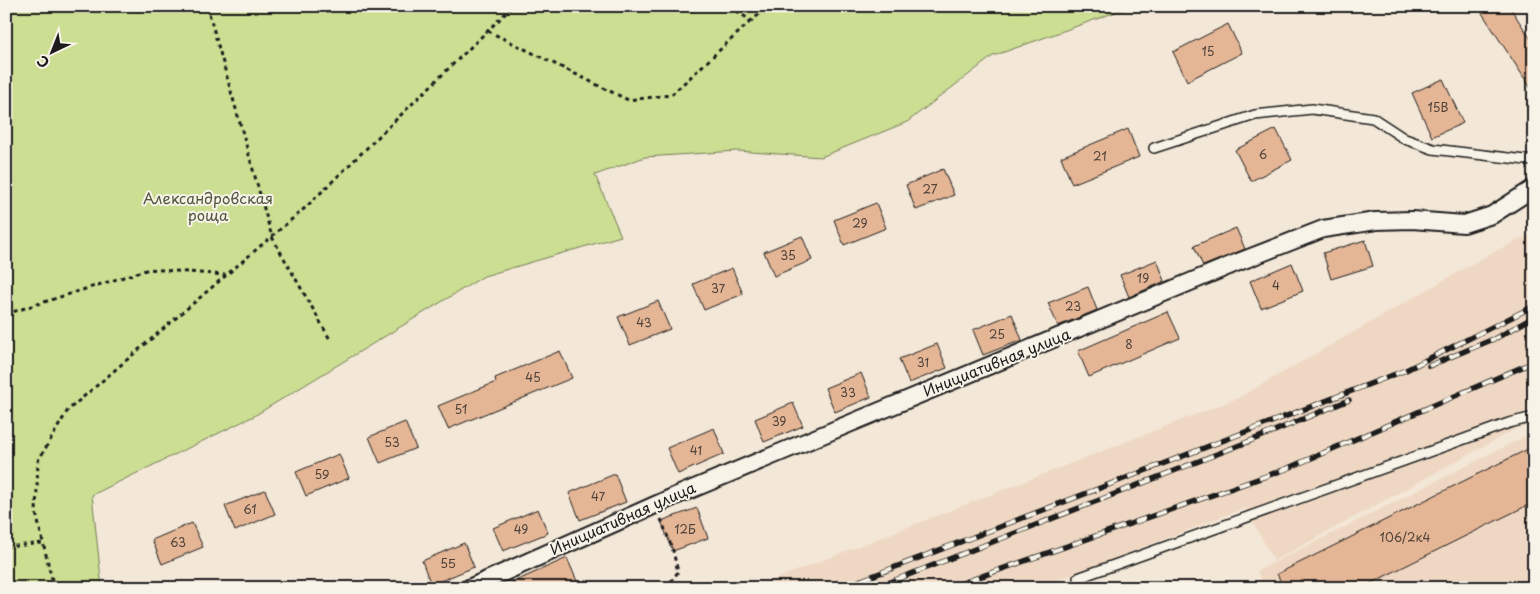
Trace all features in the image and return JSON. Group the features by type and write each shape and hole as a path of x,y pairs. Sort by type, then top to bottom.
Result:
{"street":[{"name":"Инициативная улица","path":"469,588 659,503 1236,263 1323,229 1376,221 1412,220 1464,224 1492,215 1534,188"}],"lane":[{"path":"1154,148 1255,115 1312,109 1373,118 1405,139 1434,149 1534,161"},
{"path":"1078,578 1509,422 1534,417"}],"path":[{"path":"207,6 272,237 331,341"},
{"path":"54,588 36,513 38,461 68,410 305,208 514,6"},
{"path":"730,6 751,21"},
{"path":"488,31 628,100 671,95 769,6"},
{"path":"6,314 149,269 227,275"},
{"path":"659,503 661,521 673,551 678,572 666,588"},
{"path":"6,547 43,543"}],"shaded area":[{"path":"1534,232 1534,419 1274,561 1245,508 1037,588 752,588 1238,398 1488,255"},
{"path":"1534,432 1534,588 1264,588 1257,571"}],"green space":[{"name":"Александровская роща","path":"6,6 1133,6 993,56 907,122 821,157 737,151 645,157 595,175 621,236 484,276 254,416 92,495 102,588 6,588"}],"building":[{"path":"1494,6 1509,6 1534,44 1534,93 1482,13"},
{"path":"1228,24 1242,53 1187,81 1173,52"},
{"path":"1443,79 1463,123 1432,137 1412,93"},
{"path":"1128,129 1139,157 1072,184 1061,157"},
{"path":"1276,129 1292,160 1251,181 1235,150"},
{"path":"943,169 954,195 916,210 906,185"},
{"path":"876,203 886,228 844,245 834,220"},
{"path":"1236,228 1245,249 1203,266 1194,246"},
{"path":"802,236 812,260 774,276 764,252"},
{"path":"1365,240 1373,266 1331,279 1323,253"},
{"path":"1157,260 1165,281 1129,297 1120,275"},
{"path":"1292,263 1303,291 1261,308 1250,281"},
{"path":"732,268 743,294 704,310 693,284"},
{"path":"1088,287 1097,310 1058,326 1048,303"},
{"path":"658,301 670,329 630,345 618,317"},
{"path":"1168,312 1180,338 1089,377 1078,351"},
{"path":"1012,314 1022,340 983,355 973,330"},
{"path":"937,344 947,368 909,383 899,359"},
{"path":"560,351 572,378 448,429 438,406 496,382 495,378"},
{"path":"861,373 871,397 835,412 825,388"},
{"path":"793,403 803,426 764,442 755,419"},
{"path":"405,422 416,448 380,463 369,437"},
{"path":"714,428 724,454 678,474 667,448"},
{"path":"1534,446 1534,502 1361,588 1284,588 1277,574"},
{"path":"339,454 349,478 306,496 296,472"},
{"path":"615,474 626,502 580,520 569,493"},
{"path":"265,490 275,514 235,531 225,506"},
{"path":"697,508 708,538 673,551 661,521"},
{"path":"538,509 548,533 503,551 493,528"},
{"path":"192,523 203,547 162,564 152,540"},
{"path":"464,543 474,567 431,585 422,561"},
{"path":"567,558 580,588 500,588"}],"railway":[{"path":"841,588 1406,370 1534,306"},
{"path":"1429,366 1496,338 1534,317"},
{"path":"948,588 1286,469 1534,362"},
{"path":"875,588 1250,441 1349,400"}]}
